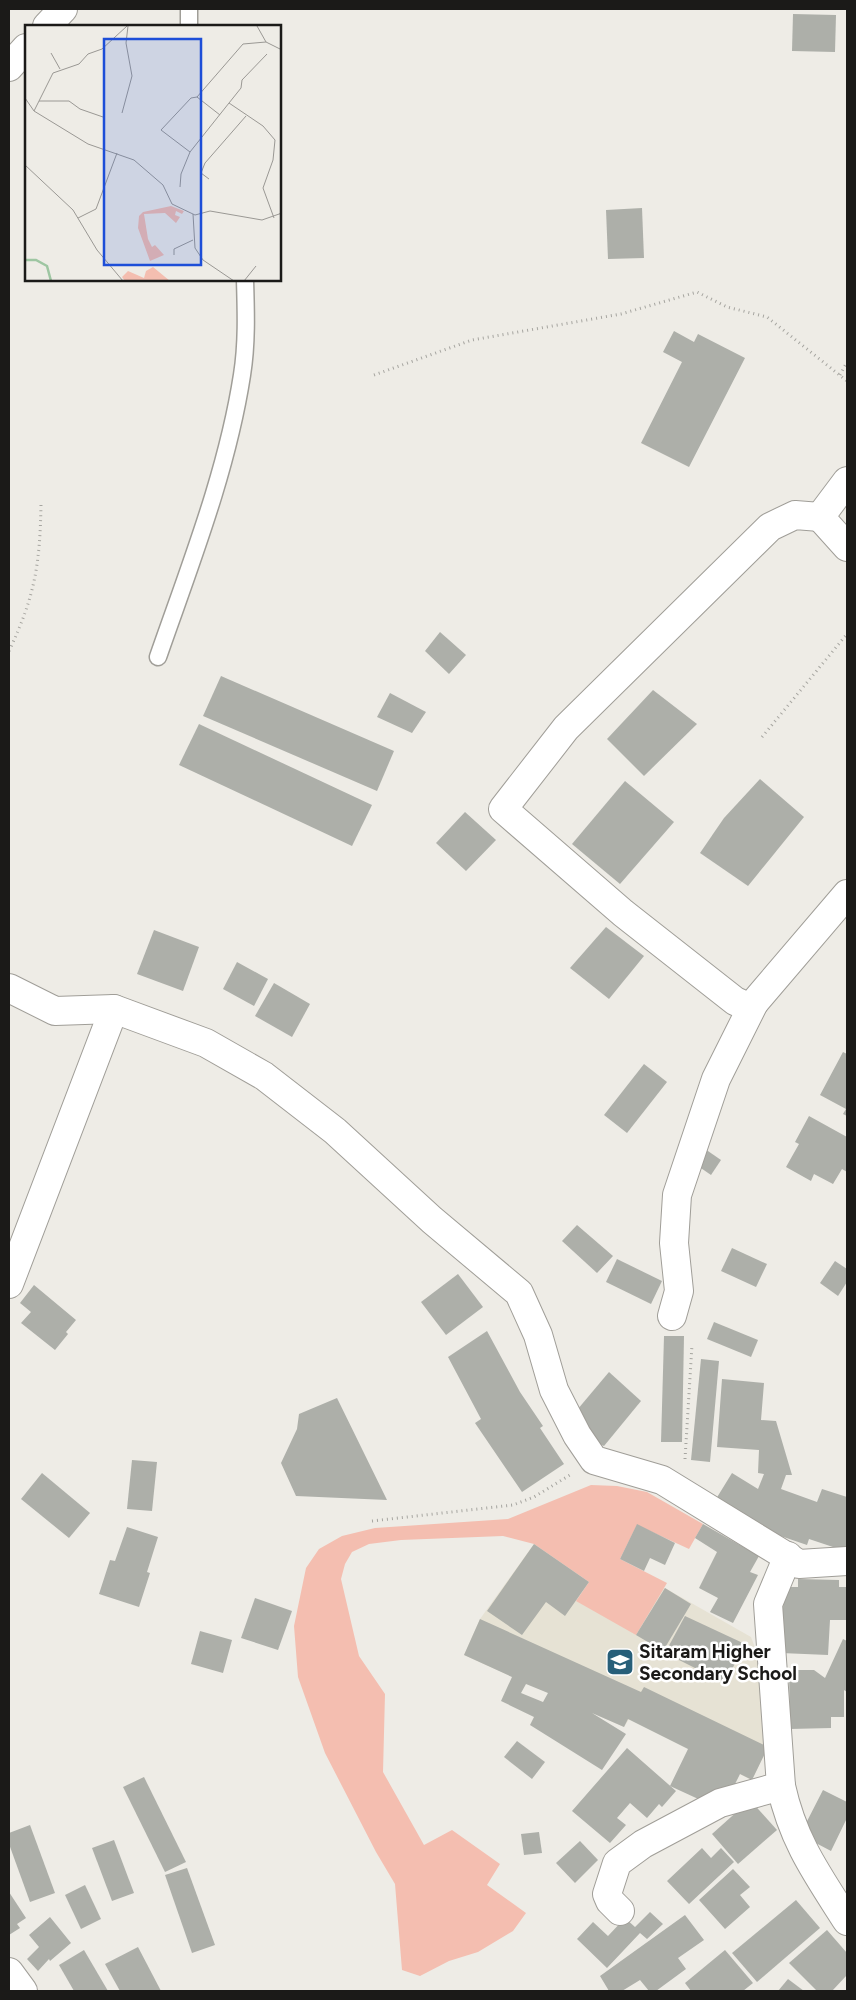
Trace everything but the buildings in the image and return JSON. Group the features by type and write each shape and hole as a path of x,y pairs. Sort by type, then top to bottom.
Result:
{"street":[{"path":"48,25 63,9"},
{"path":"9,67 25,49"},
{"path":"820,517 847,481"},
{"path":"754,1002 746,1006 735,1001 622,913 503,809 566,728 770,527 795,515 820,517 847,546"},
{"path":"672,1316 679,1290 674,1243 677,1194 716,1079 754,1002 847,894"},
{"path":"9,988 55,1011 114,1009 206,1043 264,1076 335,1131 432,1220 519,1292 538,1335 554,1390 577,1435 594,1460 662,1480 799,1564 847,1560"},
{"path":"9,1284 114,1009"},
{"path":"788,1556 768,1604 781,1786 787,1816 805,1856 847,1921"},
{"path":"620,1911 610,1901 607,1894 617,1864 643,1844 720,1803 781,1786"},
{"path":"9,1972 23,1991"}],"lane":[{"path":"189,9 189,25"},
{"path":"158,657 212,497 230,435 242,374 246,328 245,281"}],"path":[{"path":"374,375 472,340 621,314 697,292 727,307 768,318 847,381"},
{"path":"840,375 847,362"},
{"path":"9,651 22,622 34,586 40,553 41,504"},
{"path":"762,737 847,634"},
{"path":"679,1491 685,1460 692,1345"},
{"path":"372,1521 513,1505 534,1497 594,1460"}],"shaded area":[{"path":"591,1485 617,1486 647,1492 703,1524 689,1549 637,1525 620,1559 667,1583 636,1635 576,1601 589,1582 534,1544 503,1536 401,1540 369,1544 352,1552 345,1564 341,1579 359,1656 385,1694 383,1772 424,1845 452,1830 500,1864 487,1885 526,1913 513,1931 478,1952 449,1961 420,1976 402,1970 395,1884 376,1852 325,1753 298,1677 294,1626 306,1568 319,1549 342,1536 375,1528 508,1519"},
{"name":"Sitaram Higher Secondary School","path":"534,1544 589,1582 576,1601 665,1588 751,1637 763,1669 768,1747 752,1780 629,1719 624,1727 464,1655 480,1619"}],"place":[{"name":"Sitaram Higher Secondary School","path":"620,1662"}]}
